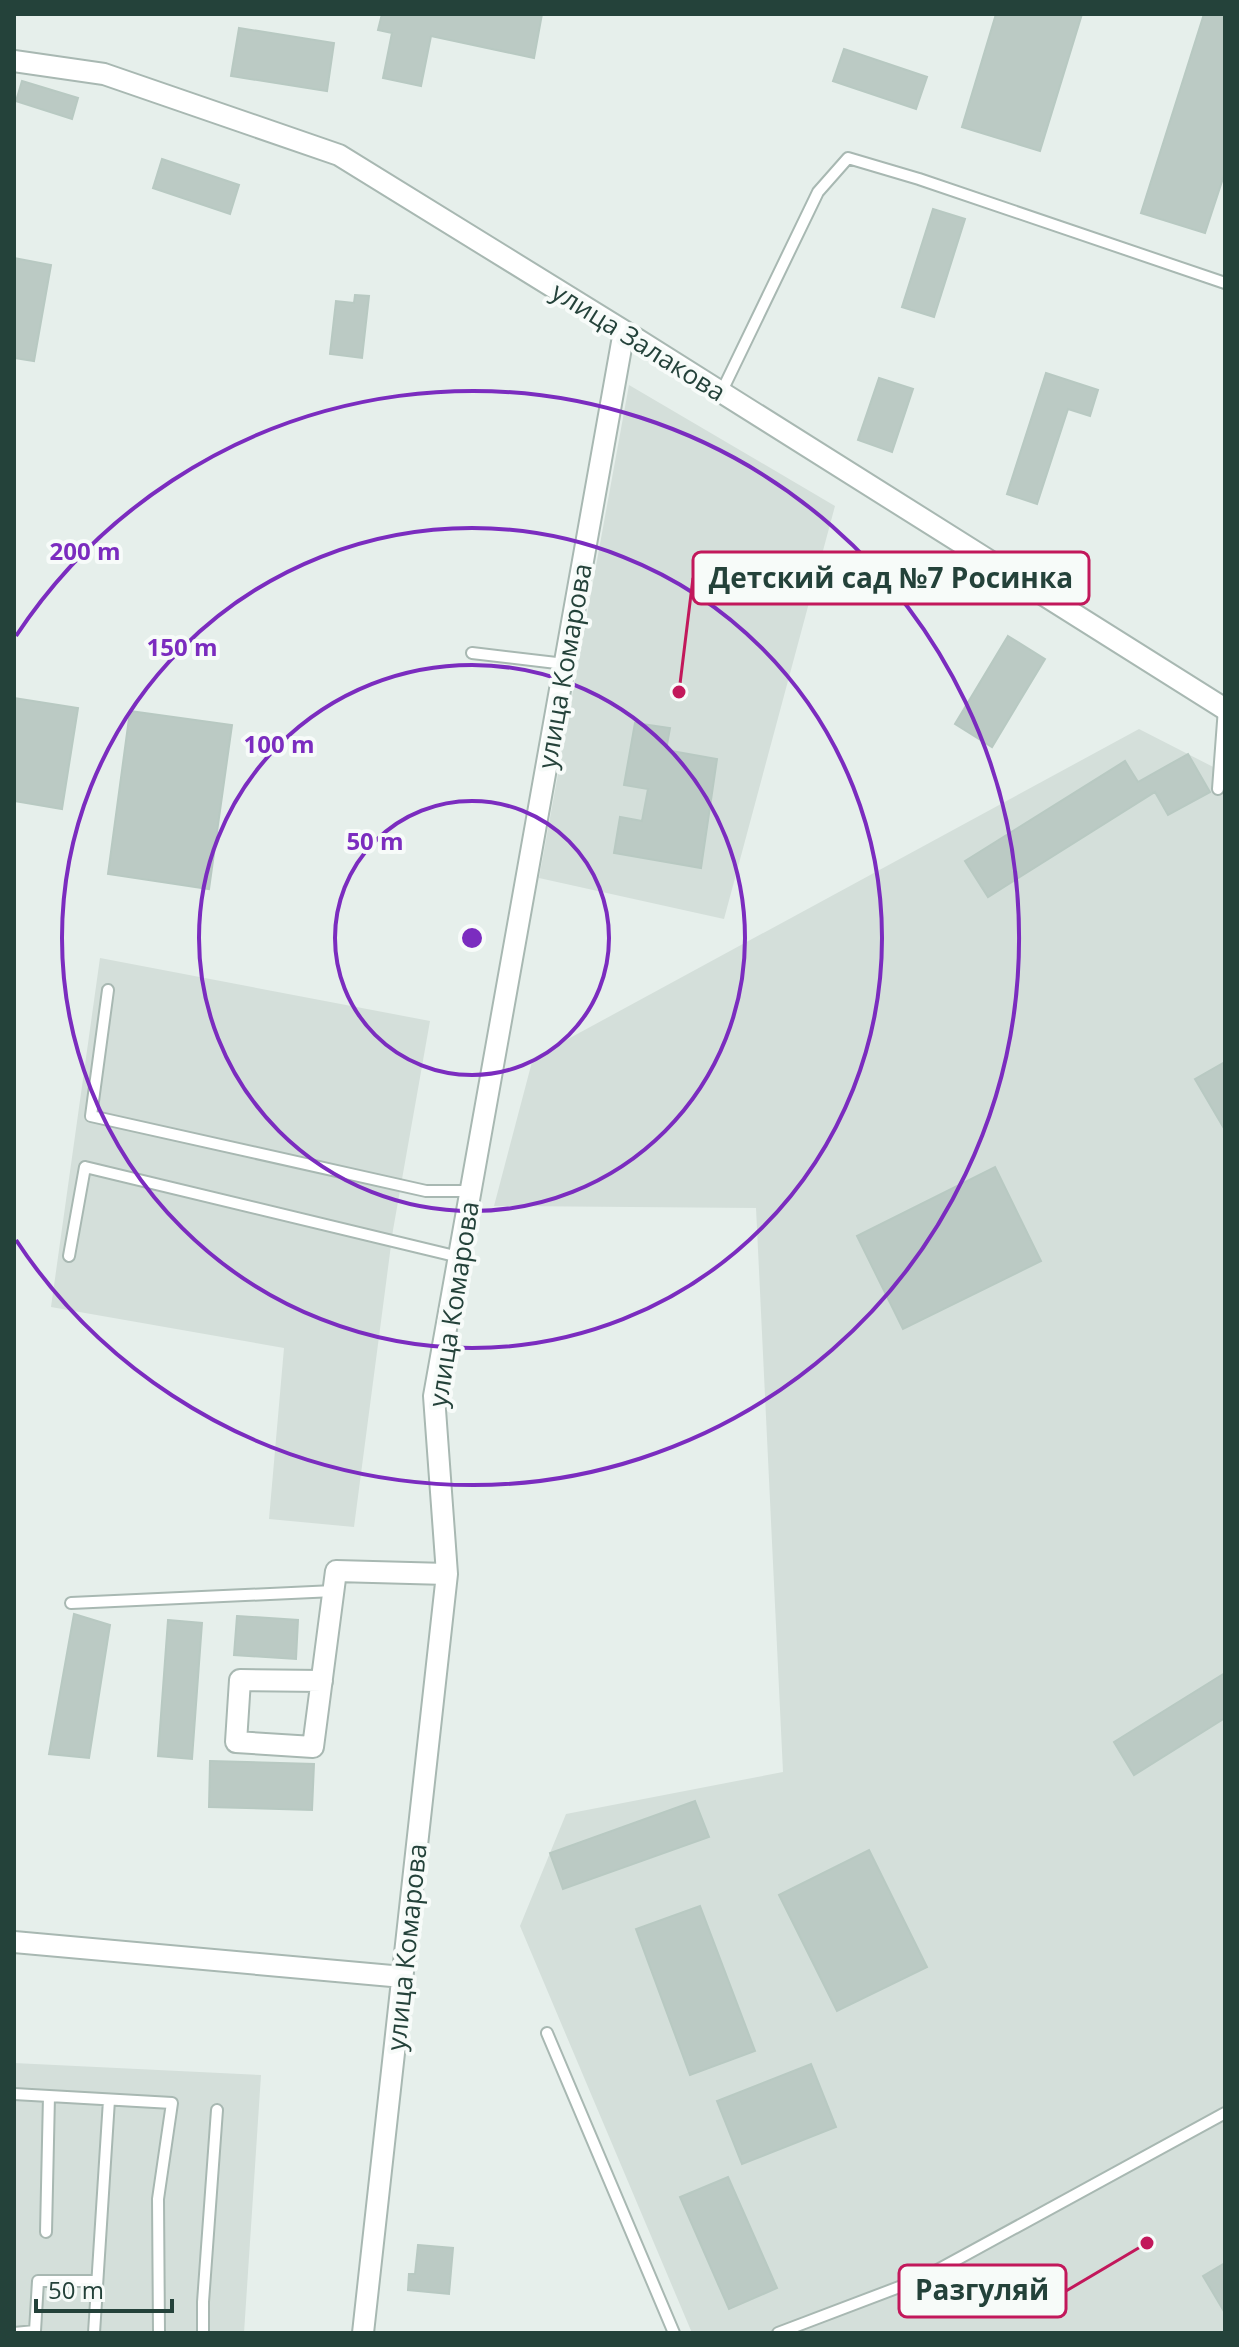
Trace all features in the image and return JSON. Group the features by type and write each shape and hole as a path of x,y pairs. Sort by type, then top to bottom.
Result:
{"street":[{"name":"улица Залакова","path":"14,61 104,74 339,155 1224,709"},
{"name":"улица Комарова","path":"363,2333 447,1574 434,1396 624,331"},
{"path":"322,1681 240,1680 236,1742 313,1747 322,1681 334,1591 336,1571 447,1574"},
{"path":"14,1942 403,1977"}],"lane":[{"path":"721,393 818,192 848,158 919,179 1225,283"},
{"path":"472,653 565,664"},
{"path":"1218,789 1224,709"},
{"path":"108,990 91,1116 426,1191 470,1191"},
{"path":"69,1256 85,1167 459,1257"},
{"path":"71,1603 334,1591"},
{"path":"547,2033 674,2333"},
{"path":"14,2094 172,2103 158,2199 159,2333"},
{"path":"46,2232 49,2096"},
{"path":"94,2333 109,2100"},
{"path":"203,2333 217,2110"},
{"path":"778,2333 923,2278 1225,2113"},
{"path":"14,2333 35,2331 38,2281 97,2281"}],"shaded area":[{"path":"629,385 835,506 724,919 539,878"},
{"path":"1139,729 1225,773 1225,2333 692,2333 520,1926 566,1814 783,1772 756,1208 494,1206 533,1058"},
{"path":"100,958 430,1021 393,1230 354,1527 269,1519 284,1348 51,1307"},
{"path":"14,2063 261,2075 244,2333 14,2333"}],"building":[{"path":"382,14 542,14 534,58 431,36 421,86 383,78 392,33 378,30"},
{"path":"996,14 1082,14 1040,151 962,127"},
{"path":"1204,14 1225,14 1225,172 1205,233 1141,213"},
{"path":"239,28 334,43 327,91 231,76"},
{"path":"844,49 927,77 916,109 833,81"},
{"path":"22,81 78,98 72,119 16,101"},
{"path":"162,159 239,185 230,214 153,188"},
{"path":"933,209 965,219 934,317 902,307"},
{"path":"14,258 51,265 34,361 14,358"},
{"path":"355,295 369,296 362,358 330,354 336,301 354,303"},
{"path":"1046,373 1098,390 1090,416 1068,409 1037,504 1007,494"},
{"path":"879,378 913,389 892,452 858,440"},
{"path":"1008,636 1045,659 992,747 955,724"},
{"path":"14,698 78,708 62,809 14,801"},
{"path":"130,711 232,725 209,889 108,874"},
{"path":"635,723 670,728 666,750 717,759 701,868 614,853 620,817 642,821 648,789 624,785"},
{"path":"1188,754 1210,792 1168,815 1155,792 988,897 965,861 1125,761 1138,782"},
{"path":"1225,1062 1225,1130 1195,1079"},
{"path":"995,1167 1041,1261 903,1329 857,1236"},
{"path":"74,1614 110,1625 89,1758 49,1754"},
{"path":"237,1616 298,1620 296,1659 234,1655"},
{"path":"168,1620 202,1623 192,1759 158,1756"},
{"path":"1225,1673 1225,1718 1134,1775 1114,1742"},
{"path":"210,1761 314,1764 312,1810 209,1807"},
{"path":"695,1801 709,1837 563,1889 550,1853"},
{"path":"869,1850 927,1967 837,2011 779,1895"},
{"path":"700,1906 755,2051 690,2075 636,1929"},
{"path":"811,2064 836,2127 742,2164 717,2101"},
{"path":"728,2177 777,2288 729,2309 680,2197"},
{"path":"418,2245 453,2248 449,2294 408,2290 409,2274 415,2274"},
{"path":"1225,2263 1225,2313 1203,2276"}],"place":[{"name":"Детский сад №7 Росинка","path":"679,692"},
{"name":"Разгуляй","path":"1147,2243"}]}
